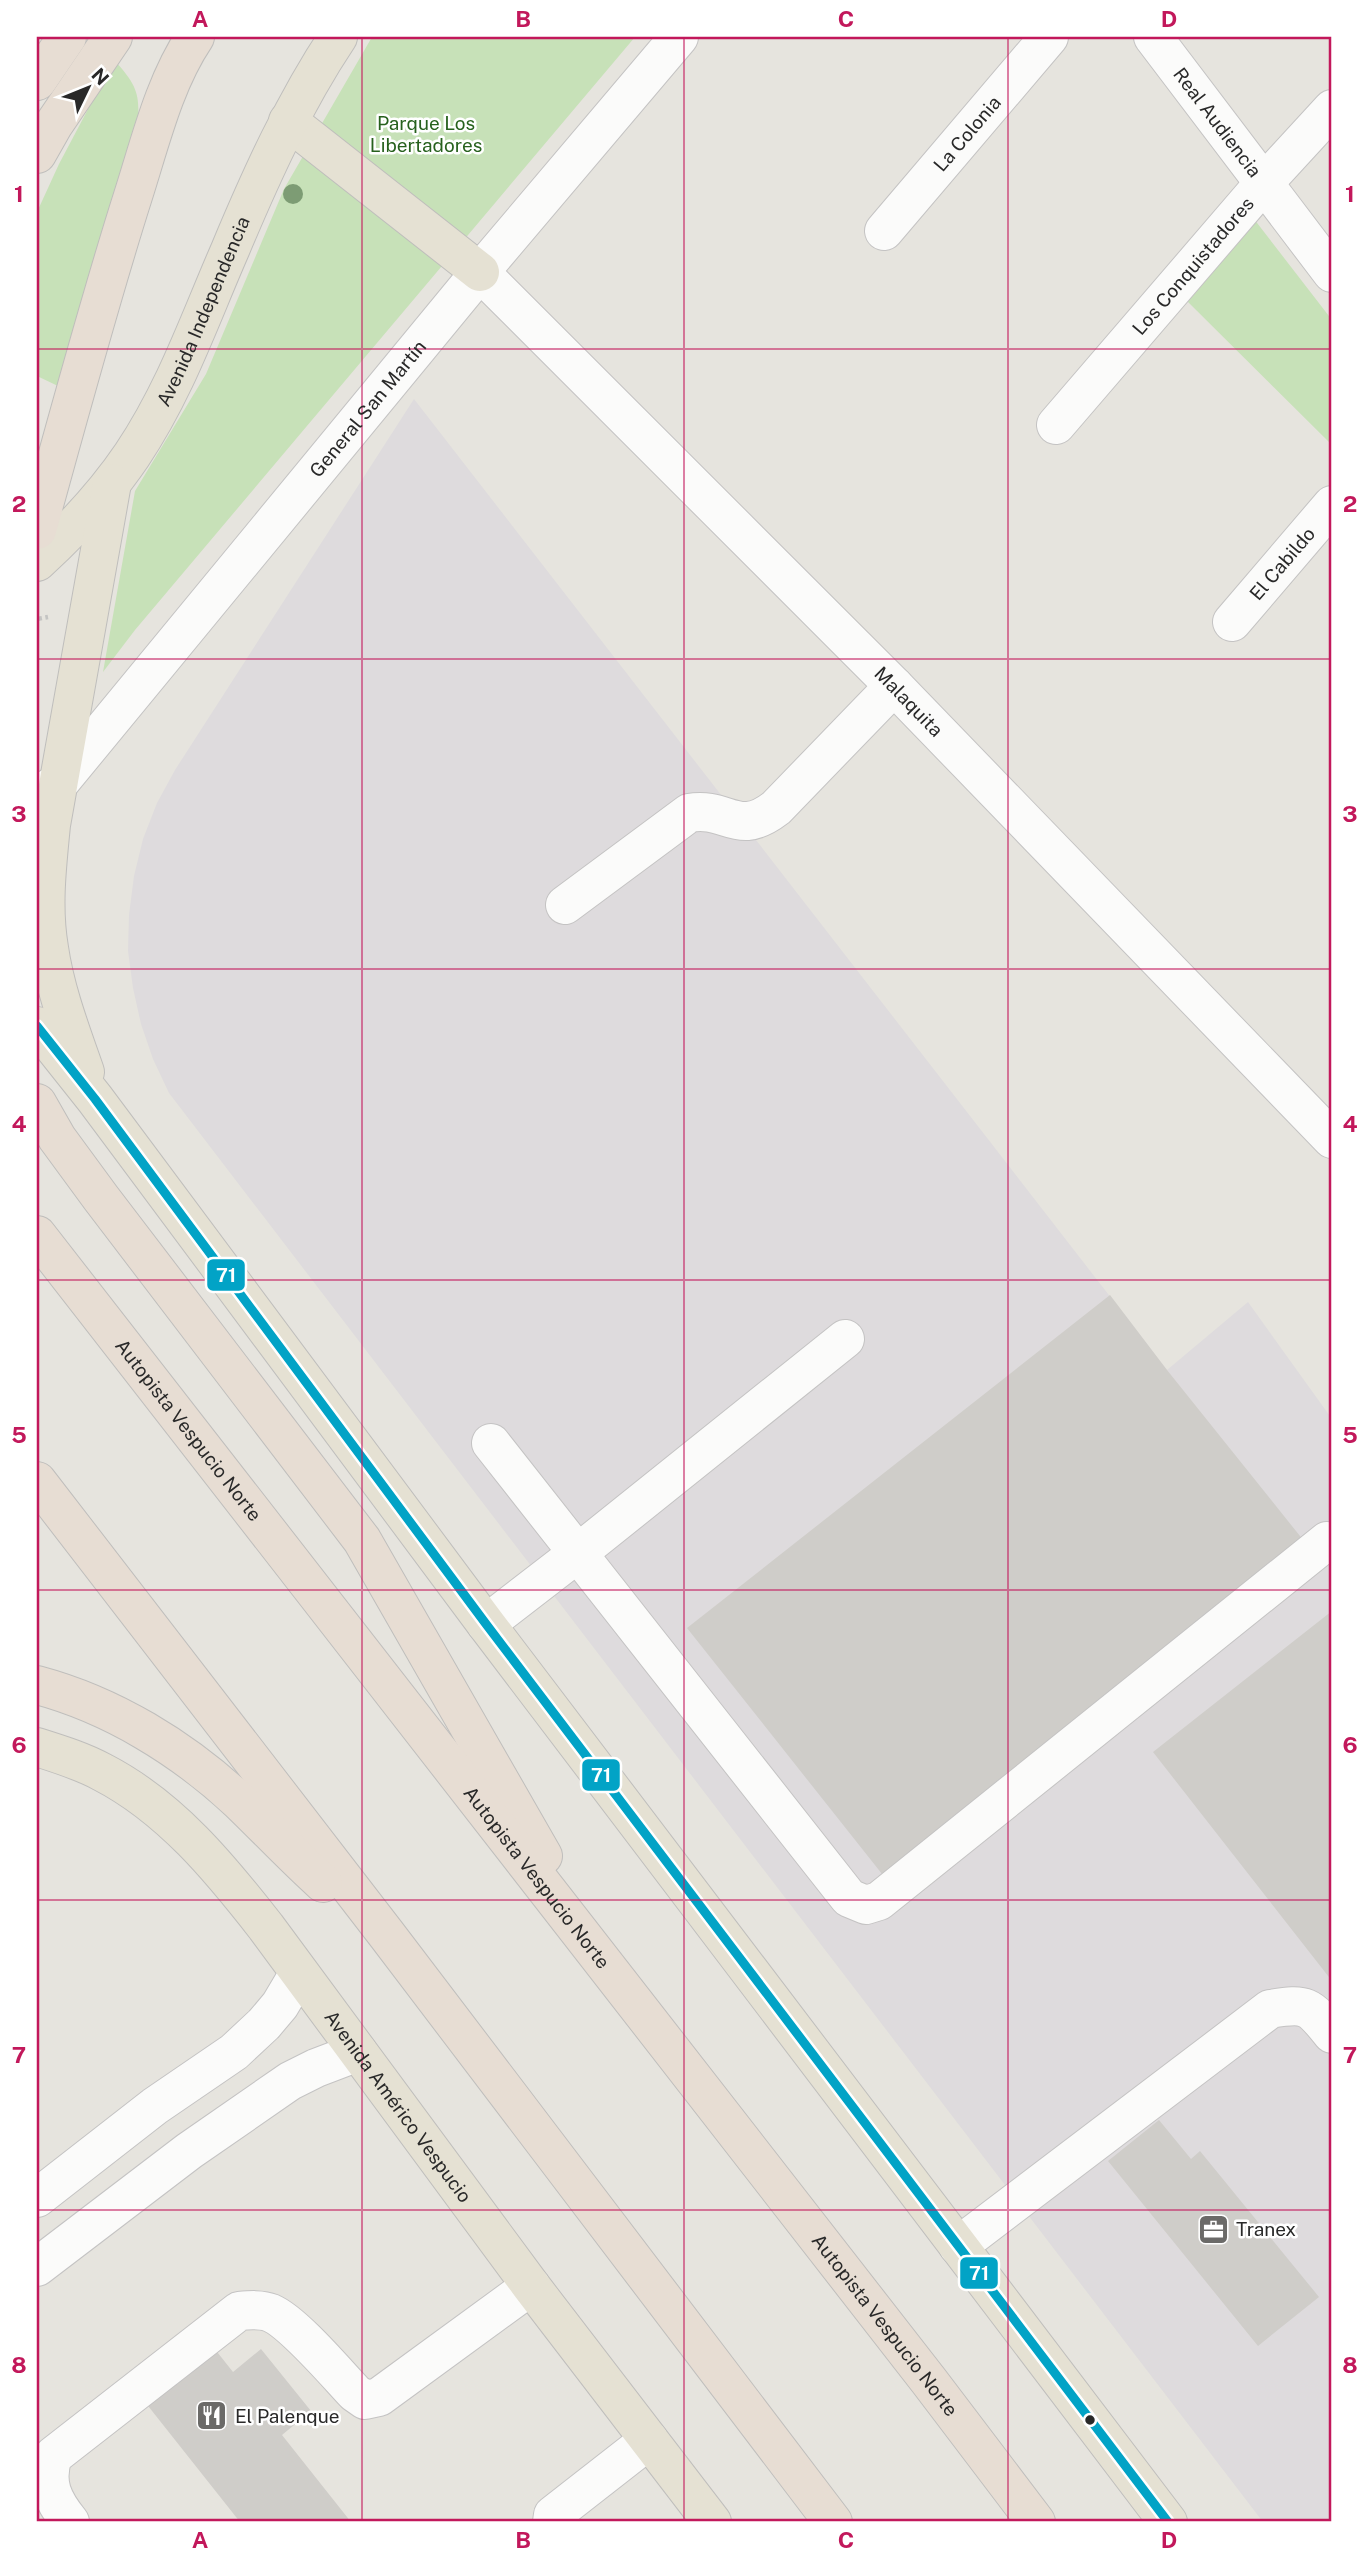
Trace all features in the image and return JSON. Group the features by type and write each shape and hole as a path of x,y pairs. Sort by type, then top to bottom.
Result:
{"highway":[{"path":"37,81 67,37"},
{"path":"37,154 66,104 113,37"},
{"path":"37,530 100,299 151,138 186,51 195,37"},
{"path":"37,1103 57,1138 101,1198 362,1539 606,1968"},
{"name":"Autopista Vespucio Norte","path":"37,1235 929,2381 1035,2522"},
{"path":"37,1481 387,1935 833,2522"},
{"path":"37,1685 79,1698 152,1735 201,1769 309,1870 387,1935"},
{"path":"929,2381 1064,2522"}],"main road":[{"name":"Avenida Independencia","path":"37,562 68,534 112,483 132,454 182,367 230,249 288,121 338,37"},
{"path":"288,121 480,272"},
{"path":"49,789 112,483"},
{"name":"General San Martín","path":"49,789 51,825 45,906 49,948 75,1043 95,1100"},
{"path":"37,1026 486,1624 1168,2522"},
{"name":"Avenida Américo Vespucio","path":"37,1747 103,1772 147,1800 230,1881 531,2286 712,2522"}],"street":[{"name":"General San Martín","path":"49,789 679,37"},
{"name":"La Colonia","path":"884,230 1049,37"},
{"name":"Real Audiencia","path":"1153,37 1332,273"},
{"name":"Los Conquistadores","path":"1056,425 1264,183 1332,109"},
{"name":"Malaquita","path":"480,272 894,686 1332,1139"},
{"name":"El Cabildo","path":"1232,622 1332,505"},
{"path":"565,905 689,813 704,810 741,822 760,821 776,808 894,686"},
{"path":"486,1624 845,1339"},
{"path":"491,1443 849,1898 866,1905 879,1901 1327,1541 1332,1542"},
{"path":"37,2198 155,2106 234,2052 280,2005 299,1973"},
{"path":"958,2246 1270,2009 1298,2005 1316,2014 1332,2034"},
{"path":"37,2267 189,2151 290,2081 358,2052"},
{"path":"70,2522 50,2489 48,2472 53,2456 239,2311 257,2309 273,2314 289,2325 365,2400 379,2397 531,2286"},
{"path":"552,2522 553,2515 649,2440"}],"shaded area":[{"path":"414,399 1167,1370 1248,1302 1332,1419 1332,2522 1263,2522 169,1093 153,1059 141,1024 128,951 134,876 143,839 157,803 175,770"}],"green space":[{"name":"Parque Los Libertadores","path":"372,37 635,37 135,630 103,672 135,491 206,374 284,189"},
{"path":"114,60 135,88 138,105 137,139 58,386 37,376 37,212"},
{"path":"1254,219 1332,320 1332,445 1186,300"}],"building":[{"path":"1110,1295 1308,1546 886,1879 687,1628"},
{"path":"1332,1611 1332,1981 1153,1752"},
{"name":"Tranex","path":"1159,2120 1191,2159 1200,2151 1319,2297 1258,2346 1108,2161"},
{"name":"El Palenque","path":"210,2343 233,2372 261,2349 311,2411 282,2435 351,2522 240,2522 141,2397"}],"transit line":[{"name":"71","path":"37,1026 95,1099 486,1624 1168,2522"}],"place":[{"name":"Tranex","path":"1213,2229"},
{"name":"El Palenque","path":"212,2416"}]}
